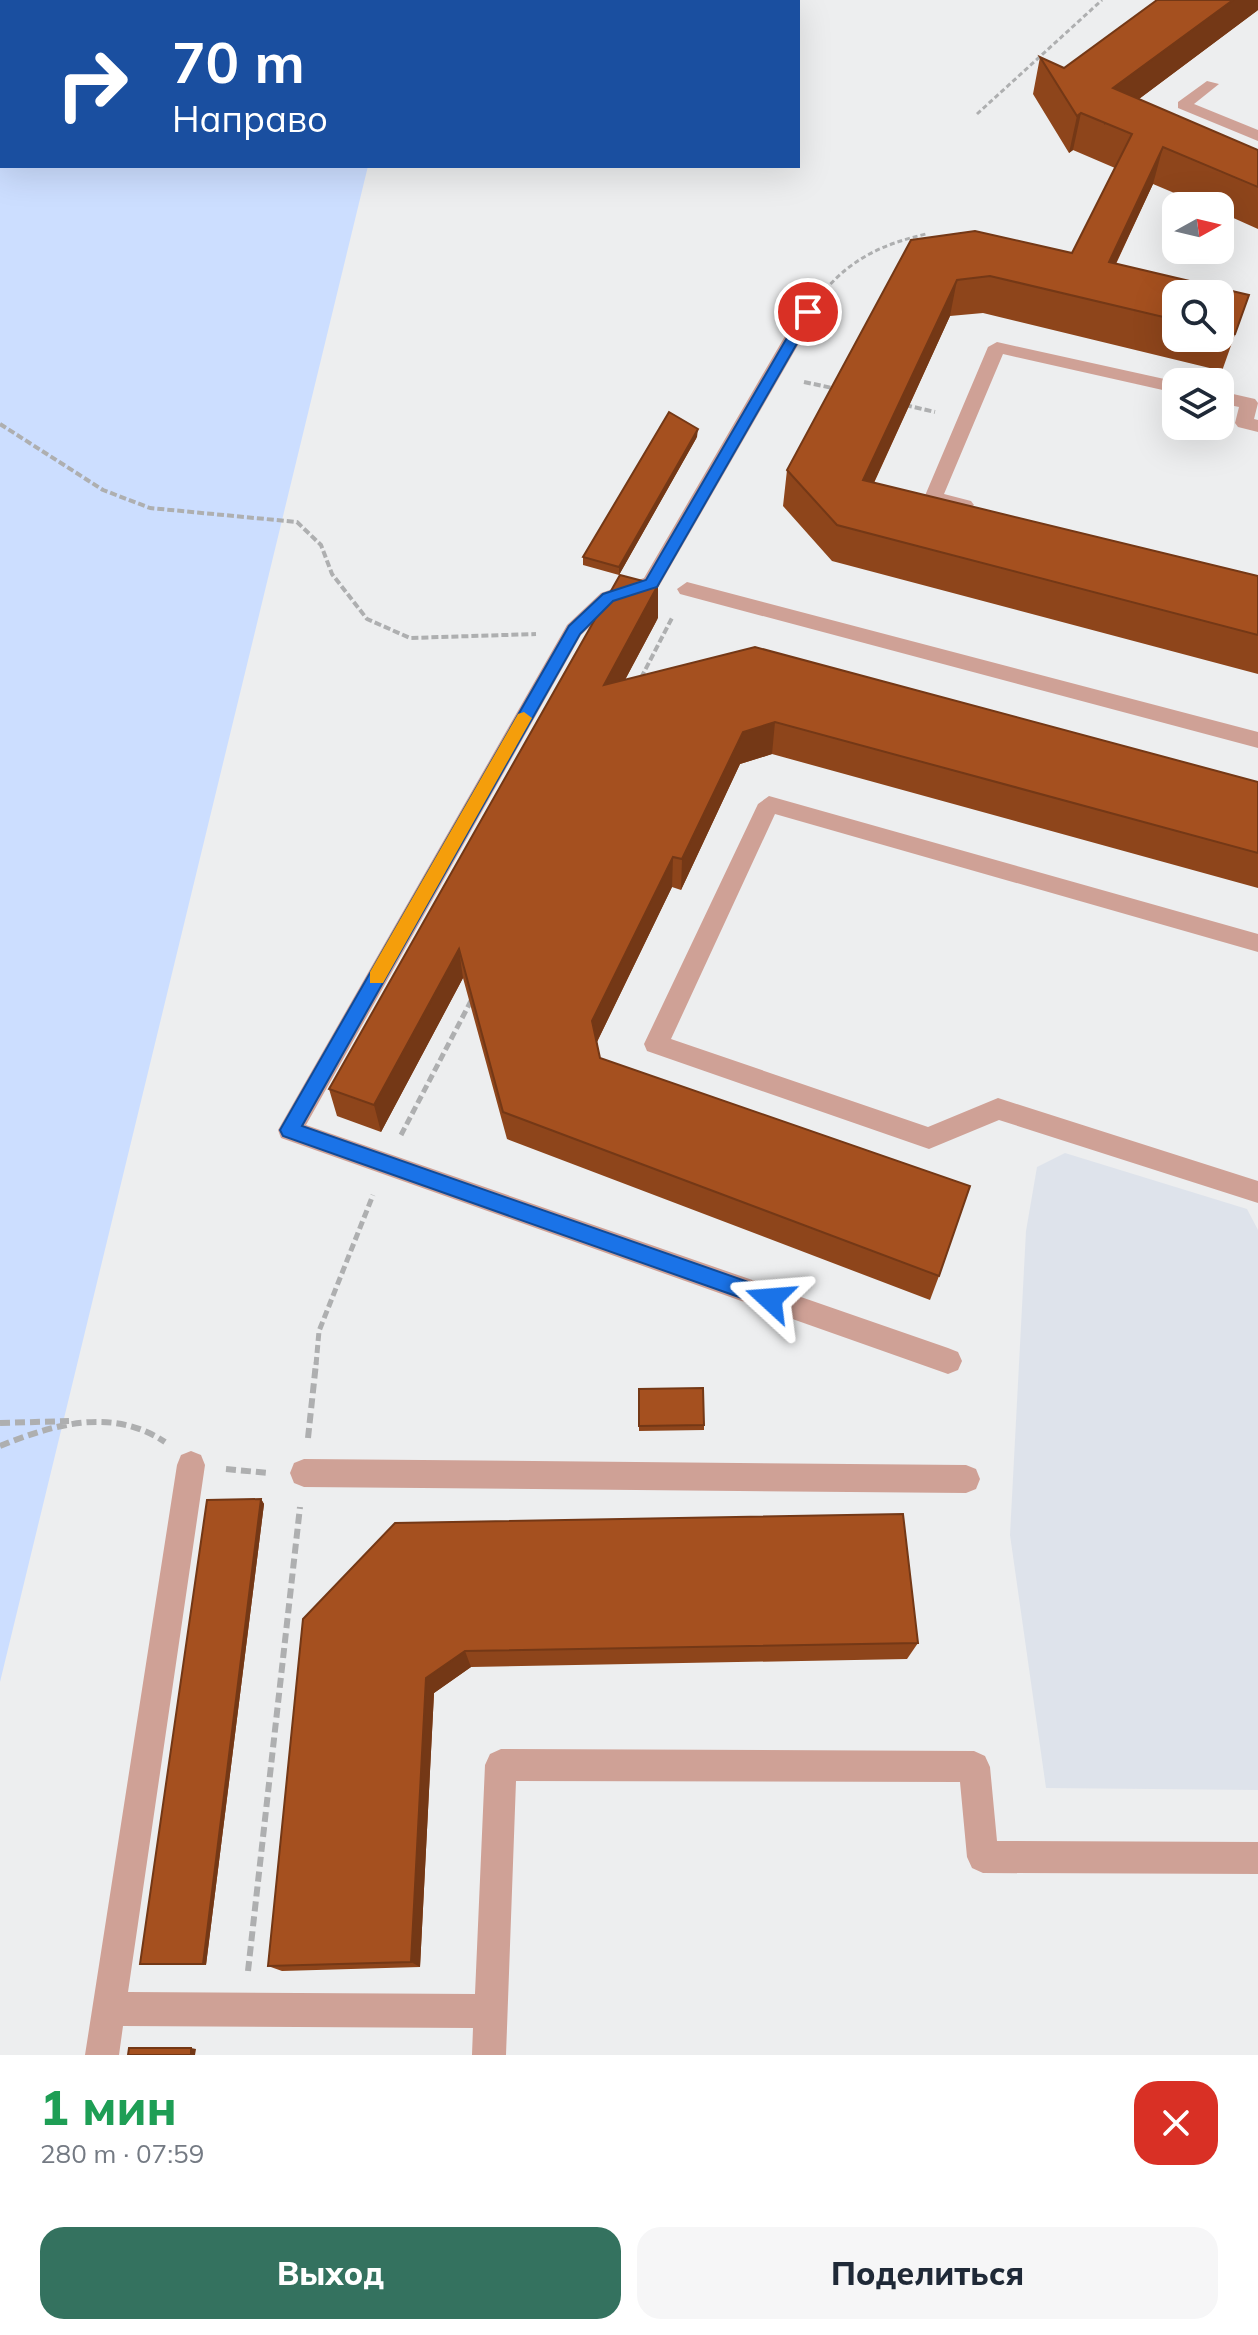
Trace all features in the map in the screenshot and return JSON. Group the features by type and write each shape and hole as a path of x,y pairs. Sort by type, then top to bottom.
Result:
{"lane":[{"path":"1212,84 1183,105 1258,136"},
{"path":"808,312 651,583 608,598 574,630 290,1130 948,1361"},
{"path":"980,509 933,498 997,347 1162,384"},
{"path":"1234,400 1249,403 1244,423 1258,426"},
{"path":"687,589 1258,740"},
{"path":"1258,943 769,804 656,1044 929,1138 998,1109 1258,1192"},
{"path":"102,2055 191,1465"},
{"path":"304,1473 966,1479"},
{"path":"489,2055 501,1765 974,1767 983,1857 1258,1858"},
{"path":"109,2009 491,2011"}],"path":[{"path":"977,114 1102,0"},
{"path":"808,312 845,265 875,246 926,234"},
{"path":"772,374 843,391"},
{"path":"905,405 966,420"},
{"path":"0,424 103,490 150,508 297,522 321,545 332,574 367,619 410,638 492,638 574,630"},
{"path":"637,685 687,589"},
{"path":"243,2010 319,1331 386,1164 479,986"},
{"path":"0,1423 90,1421 150,1428 191,1465 258,1473 304,1473"},
{"path":"0,1446 37,1429 90,1421"}],"shaded area":[{"path":"0,168 368,168 0,1682"},
{"path":"1065,1153 1247,1209 1258,1230 1258,1790 1046,1788 1010,1535 1026,1231 1037,1167"}],"building":[{"path":"1157,0 1233,0 1113,88 1258,150 1258,187 1163,147 1109,262 1185,280 1162,280 1162,317 990,276 957,280 863,480 1258,576 1258,635 837,525 787,470 911,240 975,231 1072,253 1132,134 1081,113 1077,116 1040,57 1064,68"},
{"path":"1234,291 1249,295 1234,334"},
{"path":"669,412 698,429 619,567 583,557"},
{"path":"620,575 658,585 604,685 755,647 1258,782 1258,853 775,722 743,732 682,859 673,857 592,1021 600,1058 970,1186 939,1276 503,1112 459,949 374,1105 329,1089"},
{"path":"703,1388 704,1425 639,1426 639,1389"},
{"path":"261,1499 203,1964 140,1964 207,1500"},
{"path":"903,1514 918,1643 465,1651 426,1678 411,1962 268,1966 303,1619 395,1523"},
{"path":"129,2048 191,2048 191,2055 128,2055"}],"slow traffic":[{"path":"377,977 524,718"}],"route":[{"path":"770,1299 290,1130 574,630 608,598 651,583 808,312"}]}
